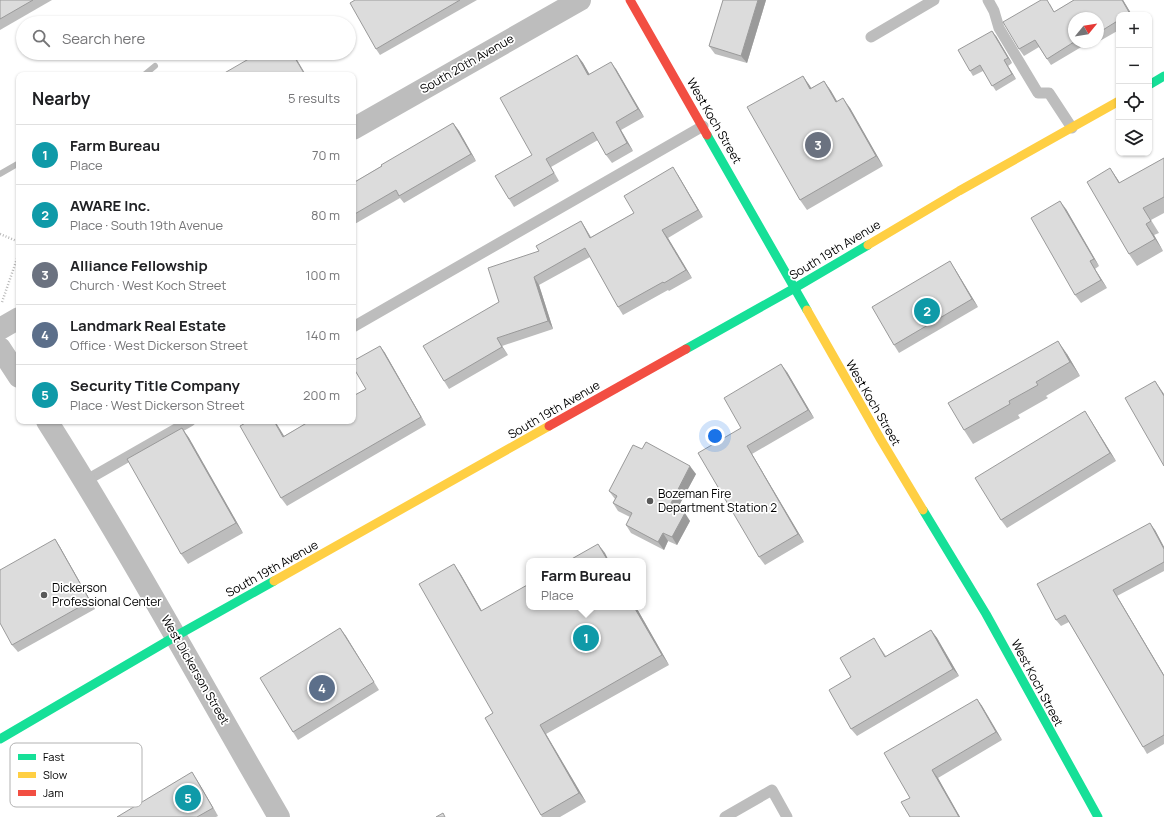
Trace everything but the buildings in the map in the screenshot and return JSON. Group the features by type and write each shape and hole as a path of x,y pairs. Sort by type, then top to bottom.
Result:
{"main road":[{"name":"West Koch Street","path":"630,0 703,126 793,289 883,443 986,612 1067,763 1098,817"},
{"path":"1151,84 1164,76"},
{"name":"South 19th Avenue","path":"0,739 176,636 793,289 959,191 1116,104"}],"street":[{"name":"South 20th Avenue","path":"356,127 580,0"},
{"path":"0,329 16,320"},
{"path":"0,348 16,372"},
{"name":"West Dickerson Street","path":"49,424 85,481 176,636 279,817"}],"lane":[{"path":"870,36 934,0"},
{"path":"988,0 999,28 1038,93 1049,92 1072,128"},
{"path":"356,325 703,126"},
{"path":"85,481 185,424"},
{"path":"725,817 772,790 787,817"}],"path":[{"path":"0,234 16,241"},
{"path":"0,308 16,262"}],"waterway":[{"path":"148,72 155,66"},
{"path":"0,174 16,165"}],"traffic: fast":[{"path":"1151,84 1164,76"},
{"path":"707,135 807,310"},
{"path":"686,349 868,245"},
{"path":"923,510 986,614 1098,817"},
{"path":"0,739 176,636 274,581"}],"traffic: slow":[{"path":"868,245 959,191 1116,103"},
{"path":"807,310 881,440 923,510"},
{"path":"274,581 549,426"}],"traffic: jam":[{"path":"630,0 707,135"},
{"path":"549,426 686,349"}],"place":[{"name":"Alliance Fellowship","path":"818,145"},
{"name":"AWARE Inc.","path":"927,311"},
{"name":"Bozeman Fire Department Station 2","path":"650,501"},
{"name":"Dickerson Professional Center","path":"44,595"},
{"name":"Farm Bureau","path":"586,638"},
{"name":"Landmark Real Estate","path":"322,688"},
{"name":"Security Title Company","path":"188,798"}]}
